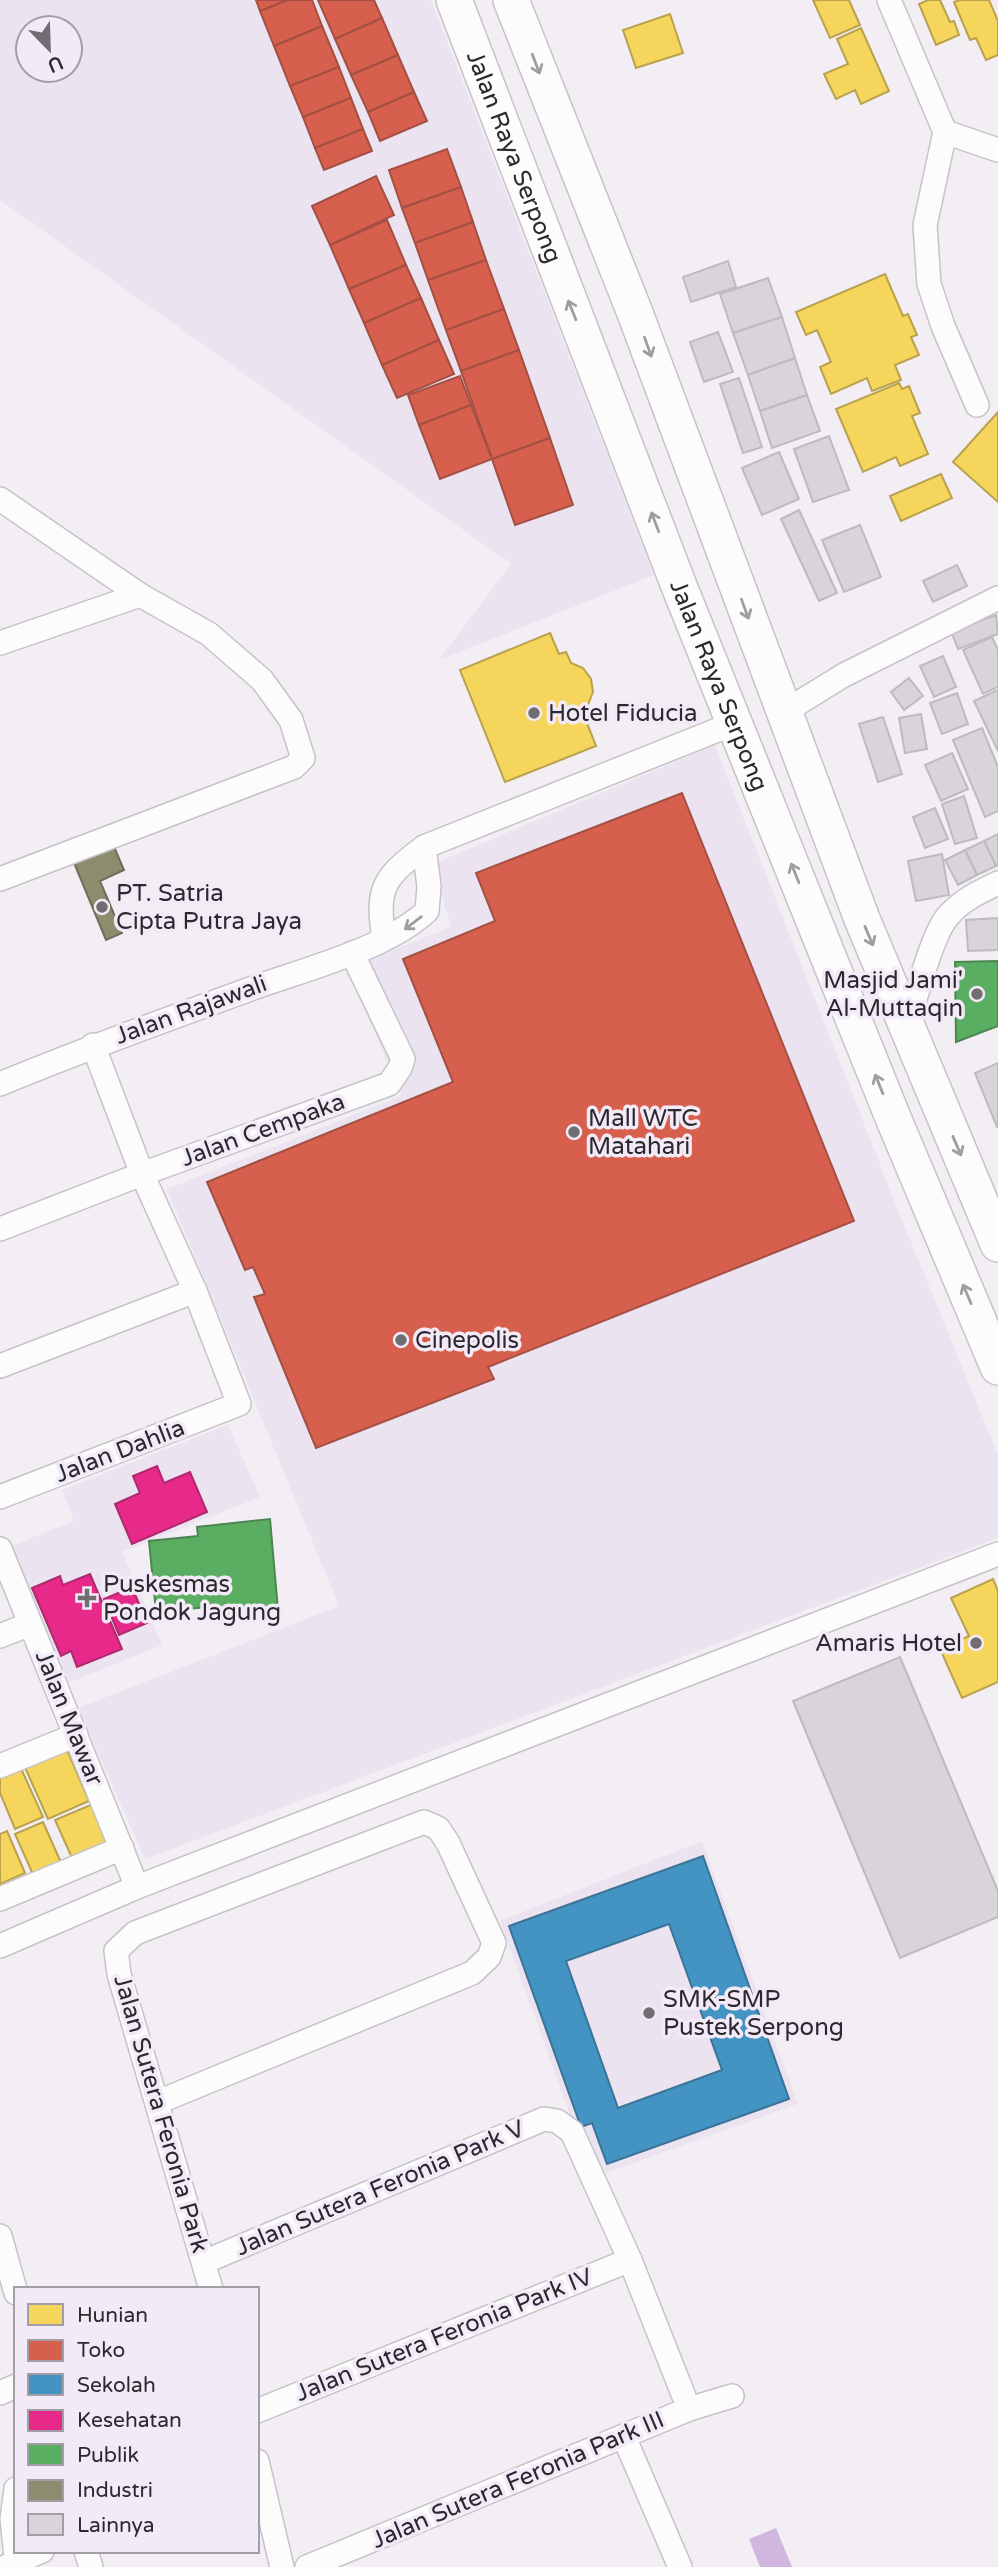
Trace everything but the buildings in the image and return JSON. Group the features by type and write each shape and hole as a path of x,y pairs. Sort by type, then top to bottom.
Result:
{"main road":[{"name":"Jalan Raya Serpong","path":"454,0 551,258 735,723 889,1107 997,1360"},
{"name":"Jalan Raya Serpong","path":"511,0 635,313 862,919 907,1024 988,1189 998,1244"},
{"path":"551,258 605,238"}],"street":[{"path":"889,0 945,132 925,225 929,284 943,326 977,405"},
{"path":"945,132 998,150"},
{"path":"0,879 294,767 303,758 291,720 262,680 209,634 141,595 1,501"},
{"path":"0,643 141,595"},
{"path":"784,712 844,675 998,598"},
{"path":"384,939 379,907 384,887 396,868 424,847 735,723"},
{"name":"Jalan Rajawali","path":"0,1084 93,1045 352,953 411,926 427,911 429,886 424,847"},
{"path":"907,1024 937,934 947,917 971,895 998,883"},
{"name":"Jalan Cempaka","path":"0,1229 389,1084 400,1068 402,1059 352,953"},
{"path":"0,1366 195,1291 142,1174 93,1045"},
{"name":"Jalan Dahlia","path":"0,1497 239,1404 195,1291"},
{"name":"Jalan Mawar","path":"0,1549 137,1887"},
{"path":"0,1946 137,1887 998,1554"},
{"path":"0,1636 30,1624"},
{"path":"0,1766 76,1735"},
{"name":"Jalan Sutera Feronia Park","path":"158,2102 472,1973 489,1956 494,1943 448,1843 438,1828 424,1822 135,1933 124,1941 117,1951 119,1974 210,2287"},
{"path":"0,1899 122,1848"},
{"name":"Jalan Sutera Feronia Park V","path":"204,2262 544,2119 557,2121"},
{"name":"Jalan Sutera Feronia Park III","path":"557,2121 572,2132 630,2260 689,2409"},
{"path":"0,2236 14,2287"},
{"name":"Jalan Sutera Feronia Park IV","path":"259,2410 630,2260"},
{"name":"Jalan Sutera Feronia Park III","path":"307,2567 689,2409 732,2396"},
{"path":"624,2437 680,2567"},
{"path":"259,2469 282,2567"},
{"path":"14,2504 13,2566 39,2553"}],"shaded area":[{"path":"0,0 431,0 654,575 439,660 511,564 0,200"},
{"path":"715,745 898,1210 998,1455 998,1538 145,1859 78,1708 339,1606 167,1189 401,1096 348,968 451,927 433,864"},
{"name":"Puskesmas Pondok Jagung","path":"228,1425 260,1497 122,1552 162,1645 66,1684 11,1546 74,1521 62,1490"},
{"name":"SMK-SMP Pustek Serpong","path":"702,1841 798,2104 606,2173 575,2129 500,1921"},
{"path":"776,2528 792,2567 760,2567 749,2539"}],"place":[{"name":"Hotel Fiducia","path":"534,713"},
{"name":"PT. Satria Cipta Putra Jaya","path":"102,907"},
{"name":"Masjid Jami' Al-Muttaqin","path":"977,994"},
{"name":"Mall WTC Matahari","path":"574,1132"},
{"name":"Cinepolis","path":"401,1340"},
{"name":"Puskesmas Pondok Jagung","path":"87,1598"},
{"name":"Amaris Hotel","path":"976,1643"},
{"name":"SMK-SMP Pustek Serpong","path":"649,2013"}]}
